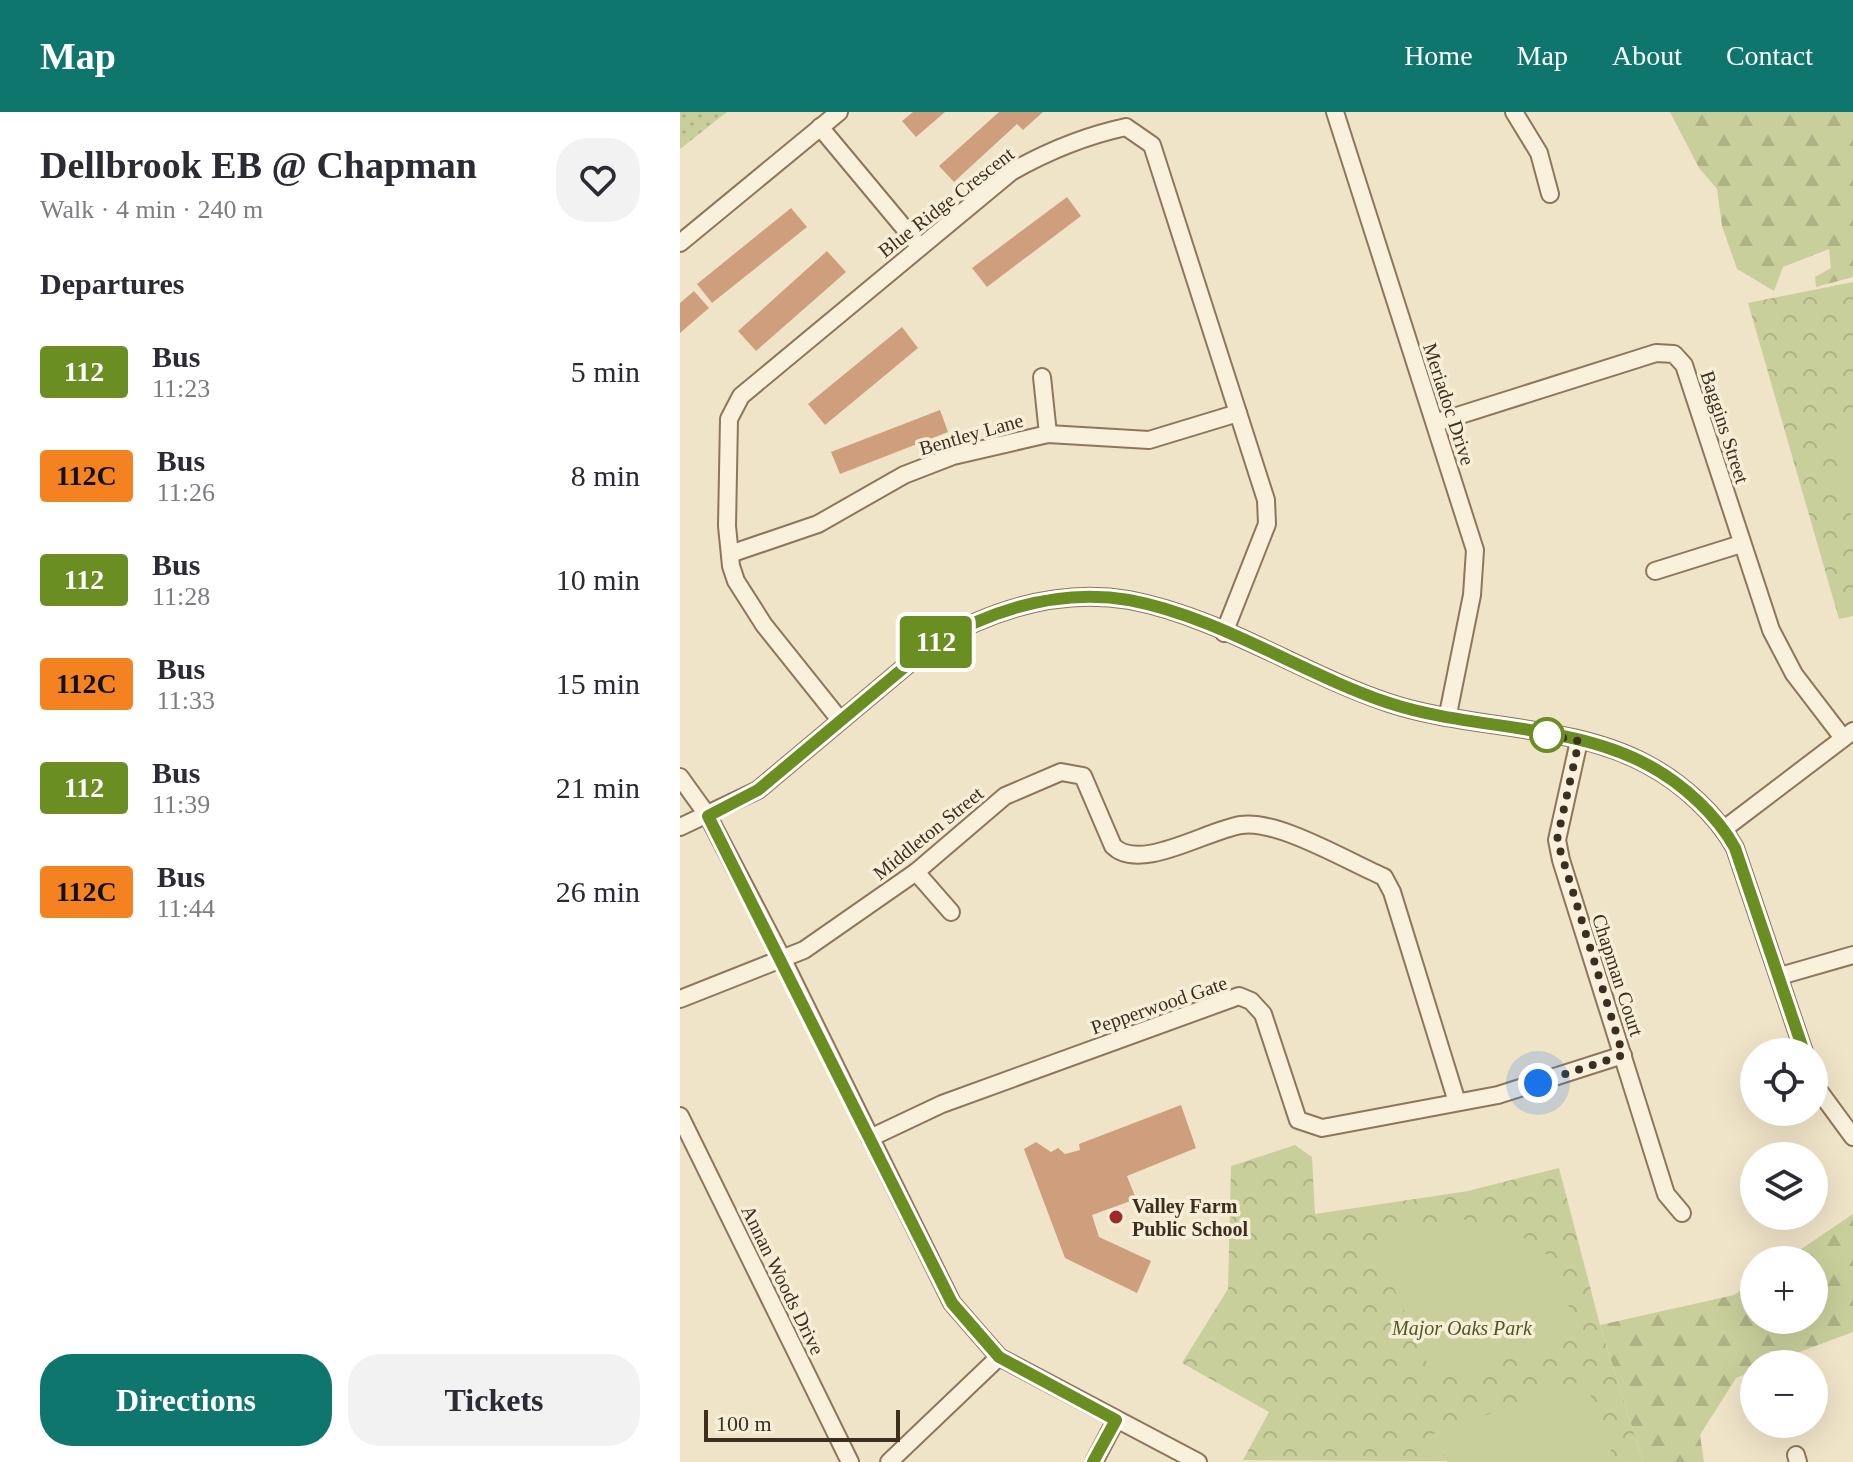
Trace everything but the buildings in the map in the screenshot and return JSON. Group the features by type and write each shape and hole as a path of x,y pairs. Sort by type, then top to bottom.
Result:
{"street":[{"path":"680,243 839,112"},
{"name":"Meriadoc Drive","path":"1335,112 1475,550 1472,595 1448,714"},
{"path":"1514,112 1539,153 1550,194"},
{"path":"820,127 920,247"},
{"name":"Blue Ridge Crescent","path":"840,720 764,625 736,581 730,554 729,419 741,396 1011,172 1049,151 1126,127 1138,132 1152,145 1266,500 1267,524 1224,633"},
{"name":"Baggins Street","path":"1435,423 1656,353 1674,354 1684,365 1771,630 1794,674 1848,735"},
{"path":"1042,377 1048,434"},
{"name":"Bentley Lane","path":"730,554 818,524 904,475 953,456 1048,434 1149,440 1238,413"},
{"path":"1655,571 1741,544"},
{"path":"680,827 758,790 931,645 962,627 1031,602 1078,598 1129,600 1224,633 1392,704 1579,741 1650,766 1724,829 1738,855 1800,1038"},
{"path":"1724,829 1848,735"},
{"name":"Chapman Court","path":"1579,741 1557,840 1666,1194 1682,1213"},
{"name":"Middleton Street","path":"680,999 783,960 864,910 916,872 1005,796 1061,772 1083,776 1113,846 1121,853 1140,857 1242,824 1274,829 1384,877 1392,892 1457,1102"},
{"path":"680,777 708,816 783,960 952,1303 999,1357 1198,1462"},
{"path":"916,872 951,912"},
{"path":"1780,976 1853,955"},
{"name":"Pepperwood Gate","path":"870,1138 954,1099 1239,996 1251,1001 1263,1014 1298,1120 1311,1127 1322,1128 1498,1095 1623,1055"},
{"path":"1828,1103 1853,1137"},
{"name":"Annan Woods Drive","path":"680,1116 850,1462"},
{"path":"889,1462 999,1357"},
{"path":"1094,1462 1116,1420"}],"green space":[{"path":"680,112 727,112 680,149"},
{"path":"1670,112 1853,112 1853,277 1816,287 1815,277 1831,268 1829,249 1783,267 1774,291 1737,269 1722,226 1717,189 1699,168"},
{"path":"1853,282 1853,616 1839,619 1748,303"},
{"path":"1853,424 1853,522 1828,431"},
{"name":"Major Oaks Park","path":"1295,1145 1312,1157 1315,1214 1468,1191 1559,1168 1600,1325 1643,1462 1243,1460 1269,1412 1182,1363 1228,1289 1231,1166"},
{"path":"1853,1214 1853,1332 1805,1350 1740,1350 1740,1376 1700,1435 1704,1462 1643,1462 1600,1325 1734,1295 1740,1291 1740,1334 1828,1334 1828,1246 1806,1246"},
{"path":"1457,1218 1513,1230 1547,1255 1580,1333 1450,1377 1432,1374 1374,1243"},
{"path":"1585,1380 1615,1462 1447,1462 1433,1434"}],"bus line":[{"name":"112","path":"1093,1462 1116,1420 999,1357 952,1303 783,960 708,816 758,790 931,645 962,627 1031,602 1078,598 1129,600 1224,633 1392,704 1579,741 1627,755 1670,780 1724,829 1738,855 1800,1038"}],"place":[{"name":"Valley Farm Public School","path":"1116,1217"}],"route":[{"path":"1538,1083 1623,1055 1557,840 1579,741 1534,732 1547,735"}]}
